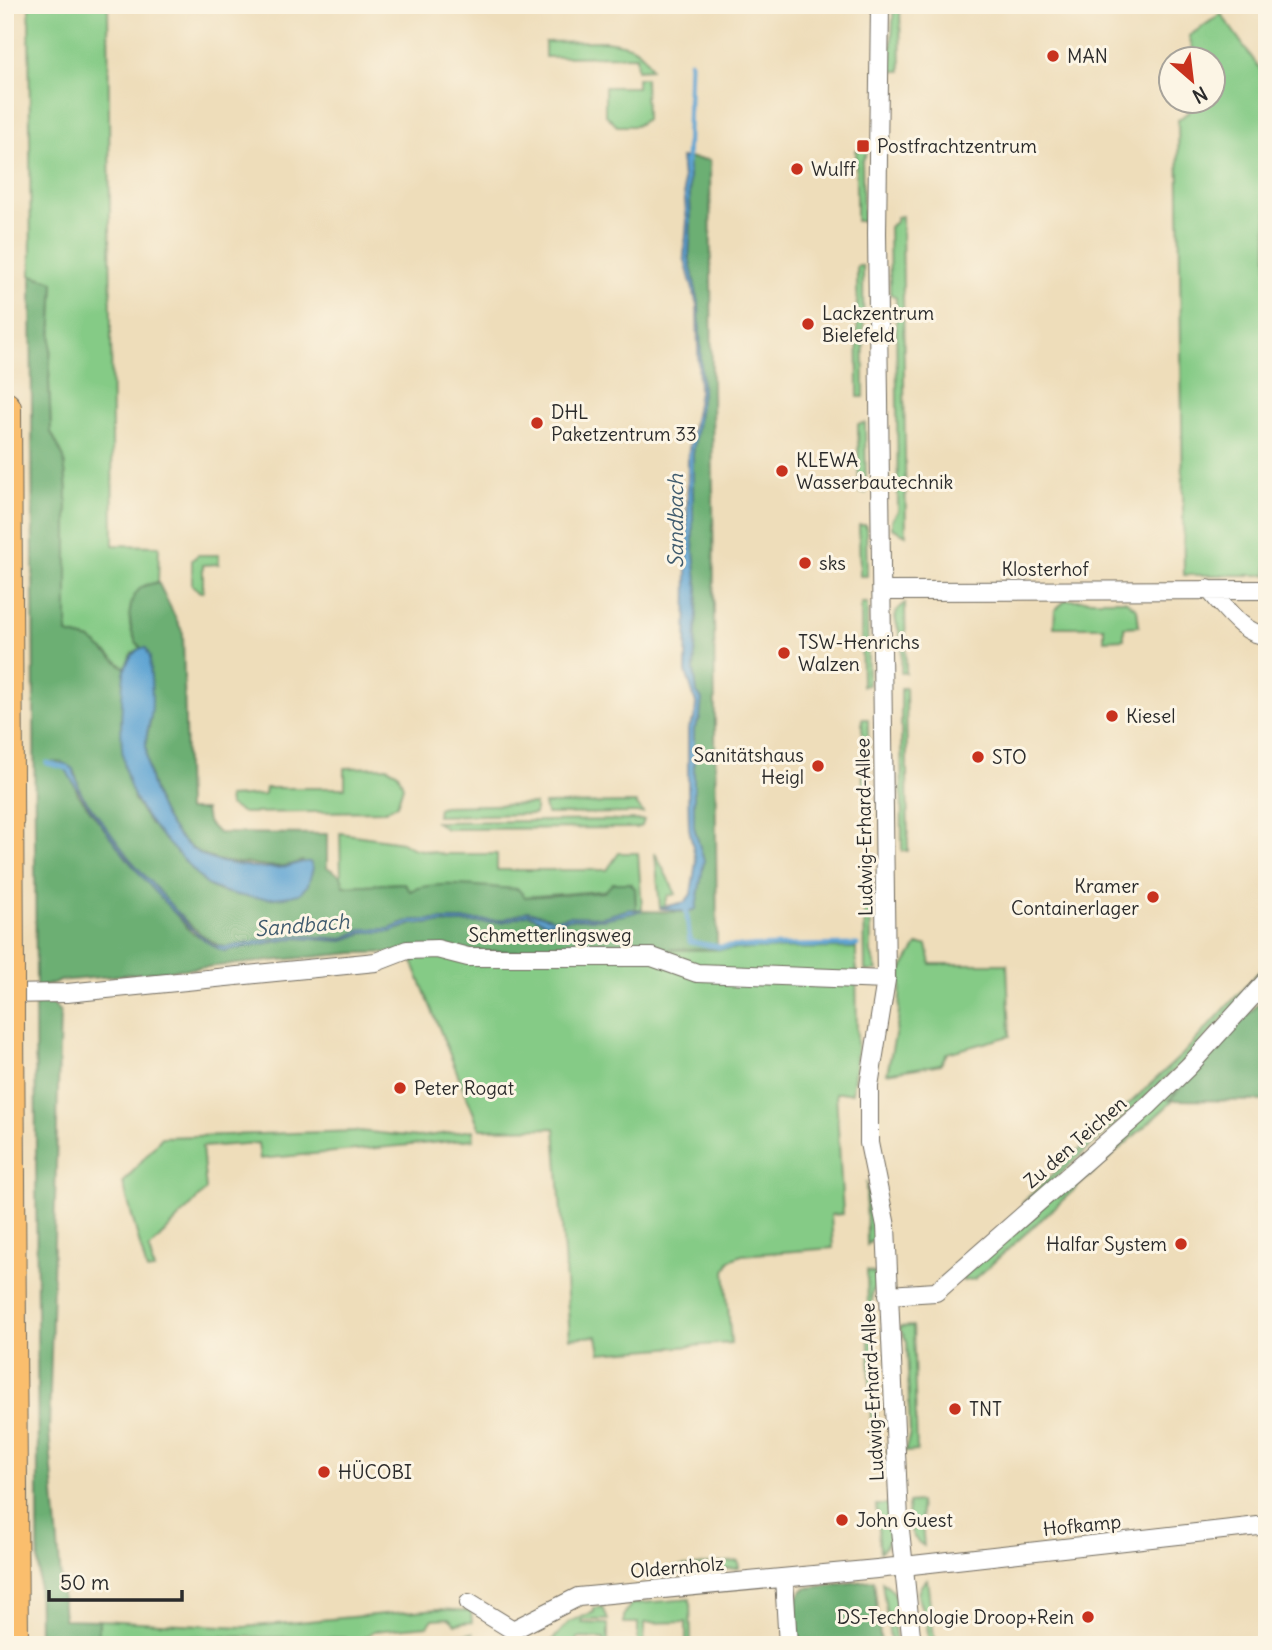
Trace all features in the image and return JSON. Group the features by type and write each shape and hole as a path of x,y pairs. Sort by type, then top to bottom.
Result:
{"highway":[{"path":"5,408 12,1645"}],"street":[{"name":"Ludwig-Erhard-Allee","path":"880,5 877,136 886,980 869,1086 869,1143 886,1226 903,1567 912,1645"},
{"path":"1208,589 1243,626 1255,634 1267,635"},
{"name":"Klosterhof","path":"882,591 1267,590"},
{"name":"Schmetterlingsweg","path":"7,995 67,993 376,962 407,950 437,949 468,957 652,957 697,973 886,980"},
{"name":"Zu den Teichen","path":"888,1296 936,1292 1148,1106 1189,1066 1267,980"},
{"name":"Hofkamp","path":"903,1567 1267,1525"},
{"name":"Oldernholz","path":"470,1603 513,1630 579,1597 903,1567"},
{"path":"784,1578 788,1645"}],"green space":[{"path":"29,5 108,5 113,545 159,546 158,582 140,593 131,610 131,630 141,648 131,654 125,668 91,640 67,634 67,492 64,458 51,432 49,381 54,282 31,275"},
{"path":"894,5 900,5 901,71 890,71"},
{"path":"1221,14 1263,73 1267,72 1267,575 1184,575 1178,120 1183,116 1226,116 1226,46 1192,46 1189,36"},
{"path":"545,42 621,43 639,51 651,69 637,70 636,56 545,57"},
{"path":"637,78 645,78 646,119 636,126 617,126 605,114 605,87 637,87"},
{"path":"856,150 868,150 862,162 863,221 856,221"},
{"path":"688,158 710,160 717,949 354,953 59,981 36,989 31,275 54,282 49,381 51,432 64,458 67,492 67,634 91,640 125,668 121,726 134,800 147,820 207,885 219,891 250,897 294,895 302,861 278,866 217,860 198,852 182,840 160,807 148,766 146,745 151,705 146,648 141,648 133,635 130,618 132,600 136,593 144,586 158,582 183,633 187,810 205,810 207,822 218,833 327,834 327,867 341,876 344,886 404,883 410,891 433,885 478,886 518,889 525,897 604,892 613,883 630,883 635,888 636,909 602,917 570,916 554,919 528,911 502,920 413,920 389,929 364,929 342,939 296,935 225,947 210,940 191,925 149,881 82,795 71,767 48,762 69,771 78,794 128,860 191,932 225,951 296,938 342,941 365,932 390,932 413,924 502,922 529,914 545,922 555,922 603,919 631,911 688,912 696,908 704,861 694,827 694,729 700,718 694,670 698,591 693,542 693,454 702,392 699,304 689,257 691,222"},
{"path":"902,216 906,535 892,528 892,520 898,511 896,298 890,293 889,227 896,222 896,217"},
{"path":"857,266 863,266 864,397 858,397"},
{"path":"865,423 866,493 859,493 858,424"},
{"path":"859,525 866,525 867,576 860,576"},
{"path":"198,555 219,555 219,564 203,565 203,592 192,585 192,560"},
{"path":"1066,600 1125,600 1137,609 1139,626 1124,627 1124,639 1104,640 1104,627 1054,627 1055,610"},
{"path":"861,603 867,603 868,685 862,686"},
{"path":"905,603 906,673 901,673 902,642 895,615"},
{"path":"901,688 906,688 908,851 902,851"},
{"path":"862,719 868,719 868,784 863,785"},
{"path":"387,767 398,773 403,786 397,805 385,811 243,813 229,805 228,797 264,795 265,788 345,788 345,768"},
{"path":"636,803 643,813 546,814 544,804"},
{"path":"535,804 535,814 437,816 438,808 443,806"},
{"path":"644,820 642,826 636,828 446,829 436,822"},
{"path":"340,833 402,842 412,848 443,854 497,854 497,870 607,870 619,853 638,853 642,909 636,909 635,888 524,897 517,889 448,886 410,891 404,883 344,886 341,876"},
{"path":"655,853 676,894 668,896 664,907 660,908"},
{"path":"864,875 870,875 871,953 877,971 865,971"},
{"path":"917,945 927,945 931,964 1007,964 1010,1036 947,1053 941,1064 887,1073 898,1022 902,970"},
{"path":"856,948 857,1051 852,1093 836,1093 843,1214 831,1215 833,1248 742,1255 730,1260 725,1271 731,1343 600,1353 597,1336 570,1338 555,1128 480,1129 412,961 425,953"},
{"path":"1267,963 1267,970 1187,1058 1037,1195 1022,1203 1183,1054"},
{"path":"1267,994 1267,1101 1169,1100"},
{"path":"35,999 53,1004 60,1013 49,1431 64,1619 99,1620 98,1645 39,1645"},
{"path":"1240,1023 1170,1099 1174,1100 975,1279 963,1281 962,1277"},
{"path":"473,1130 474,1139 260,1159 258,1143 202,1147 206,1190 149,1249 154,1270 147,1271 123,1183 162,1137 359,1131 418,1137"},
{"path":"866,1182 877,1236 867,1245"},
{"path":"867,1271 879,1275 872,1294 877,1434 884,1451 872,1451"},
{"path":"913,1326 917,1451 905,1452 910,1433 907,1342 899,1327"},
{"path":"920,1502 924,1546 914,1538 909,1521 908,1503"},
{"path":"876,1505 889,1505 890,1536 880,1552"},
{"path":"738,1561 739,1568 652,1576 651,1570"},
{"path":"927,1579 935,1645 929,1645 927,1624 918,1595"},
{"path":"874,1580 881,1645 800,1645 796,1606 800,1593 806,1588"},
{"path":"882,1582 892,1590 896,1599 894,1624 897,1645 891,1645"},
{"path":"690,1599 691,1645 686,1645 686,1622 644,1623 644,1645 638,1645 638,1623 624,1623 624,1615 631,1604"},
{"path":"603,1607 608,1620 582,1620 582,1623 608,1624 608,1645 604,1645 604,1639 577,1638 576,1645 548,1645 569,1622 594,1612 594,1608"},
{"path":"438,1609 471,1611 472,1622 455,1624 449,1618 433,1619 428,1626 374,1631 355,1645 347,1645 346,1638 127,1636 127,1645 98,1645 99,1620 244,1627"},
{"path":"473,1633 476,1645 411,1645 434,1642 439,1637"}],"water":[{"path":"681,158 688,158 691,222 689,257 699,304 702,392 693,454 693,542 698,591 694,670 697,693 702,699 700,718 694,729 694,827 704,861 696,909 688,912 660,908 685,902 691,894 696,862 689,828 688,729 695,717 696,703 686,672 688,455 699,392 697,305 684,257 687,222"},
{"path":"141,648 146,648 150,657 152,687 152,709 146,739 147,762 157,800 165,818 190,847 207,857 226,863 278,868 310,862 313,868 308,885 299,894 276,898 252,897 228,893 207,885 150,823 129,785 121,734 125,670 130,658"},
{"path":"63,763 73,769 81,793 130,859 193,929 134,867 90,808 73,782"},
{"path":"630,909 642,911 603,919 555,922 545,922 529,914 503,922 413,924 390,932 365,932 342,941 296,938 224,951 205,941 194,931 214,945 225,947 296,935 342,939 364,929 389,929 413,920 502,920 528,911 554,919 570,916 602,917"}],"waterway":[{"name":"Sandbach","path":"687,163 690,62"},
{"name":"Sandbach","path":"47,763 67,768"},
{"path":"686,908 690,942 720,947 857,945"}],"place":[{"name":"MAN","path":"1053,56"},
{"name":"Postfrachtzentrum","path":"863,146"},
{"name":"Wulff","path":"797,169"},
{"name":"Lackzentrum Bielefeld","path":"808,324"},
{"name":"DHL Paketzentrum 33","path":"537,423"},
{"name":"KLEWA Wasserbautechnik","path":"782,471"},
{"name":"sks","path":"805,563"},
{"name":"TSW-Henrichs Walzen","path":"784,653"},
{"name":"Kiesel","path":"1112,716"},
{"name":"STO","path":"978,757"},
{"name":"Sanitätshaus Heigl","path":"818,766"},
{"name":"Kramer Containerlager","path":"1153,897"},
{"name":"Peter Rogat","path":"400,1088"},
{"name":"Halfar System","path":"1181,1244"},
{"name":"TNT","path":"955,1409"},
{"name":"HÜCOBI","path":"324,1472"},
{"name":"John Guest","path":"842,1520"},
{"name":"DS-Technologie Droop+Rein","path":"1088,1617"}]}
